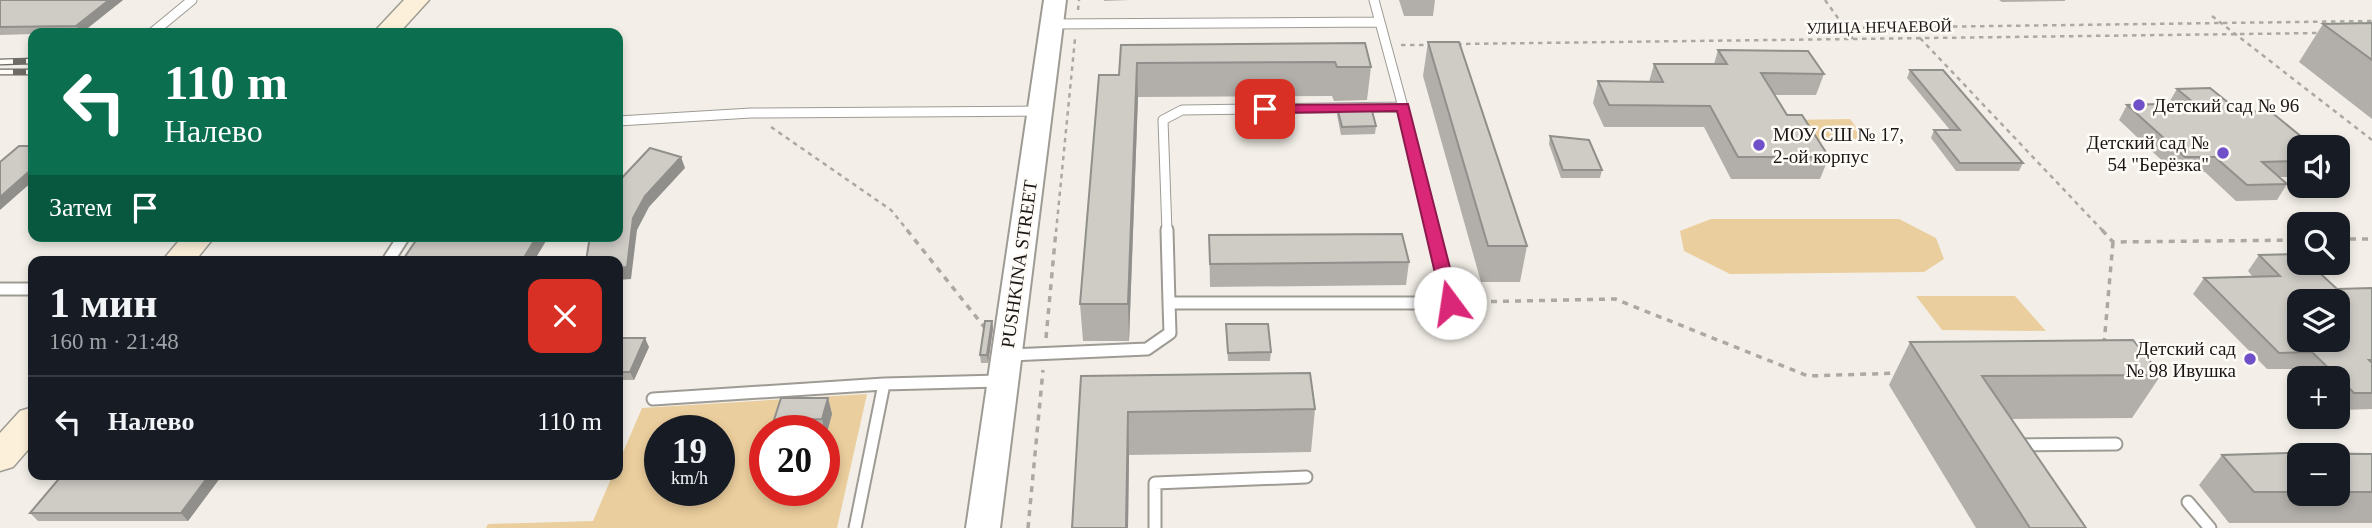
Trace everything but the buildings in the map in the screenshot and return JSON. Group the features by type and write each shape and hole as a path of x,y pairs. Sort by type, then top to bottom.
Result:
{"main road":[{"path":"390,28 417,0"},
{"path":"182,256 195,242"},
{"path":"0,457 28,426"}],"street":[{"name":"PUSHKINA STREET","path":"983,528 1041,111 1061,16"}],"lane":[{"path":"158,28 192,0"},
{"path":"1169,303 1450,303 1374,0"},
{"path":"1061,16 1380,22"},
{"path":"653,399 884,384 1004,368 1045,353 1147,349 1170,333 1163,120 1182,110 1403,107"},
{"path":"623,121 751,113 1041,111"},
{"path":"0,289 28,289"},
{"path":"855,528 884,384"},
{"path":"1994,445 2116,444"},
{"path":"1155,528 1155,483 1306,477"},
{"path":"2188,502 2210,528"}],"path":[{"path":"1028,528 1045,353 1061,16 1079,0"},
{"path":"1825,0 1853,39"},
{"path":"2212,16 2372,140"},
{"path":"1845,28 2372,21"},
{"name":"УЛИЦА НЕЧАЕВОЙ","path":"1455,44 2331,33"},
{"path":"1920,38 2113,242 2287,240"},
{"path":"1386,46 1441,45"},
{"path":"751,113 891,210 1004,368"},
{"path":"2350,239 2372,239"},
{"path":"2103,352 2113,242"},
{"path":"1450,303 1615,299 1808,376 1902,372"}],"shaded area":[{"path":"1850,119 1865,139 1803,140 1789,120"},
{"path":"1711,219 1899,219 1936,238 1944,259 1924,272 1730,274 1684,251 1680,231"},
{"path":"1916,296 2015,296 2046,331 1942,330"},
{"path":"867,394 837,528 486,528 488,524 593,521 610,480 623,480 623,452 642,408"}],"railway":[{"path":"0,62 28,61"},
{"path":"0,72 28,72"}],"place":[{"name":"Детский сад № 96","path":"2139,105"},
{"name":"МОУ СШ № 17, 2-ой корпус","path":"1759,145"},
{"name":"Детский сад № 54 \"Берёзка\"","path":"2223,153"},
{"name":"Детский сад № 98 Ивушка","path":"2250,359"}],"route":[{"path":"1265,109 1403,107 1450,303"}]}
